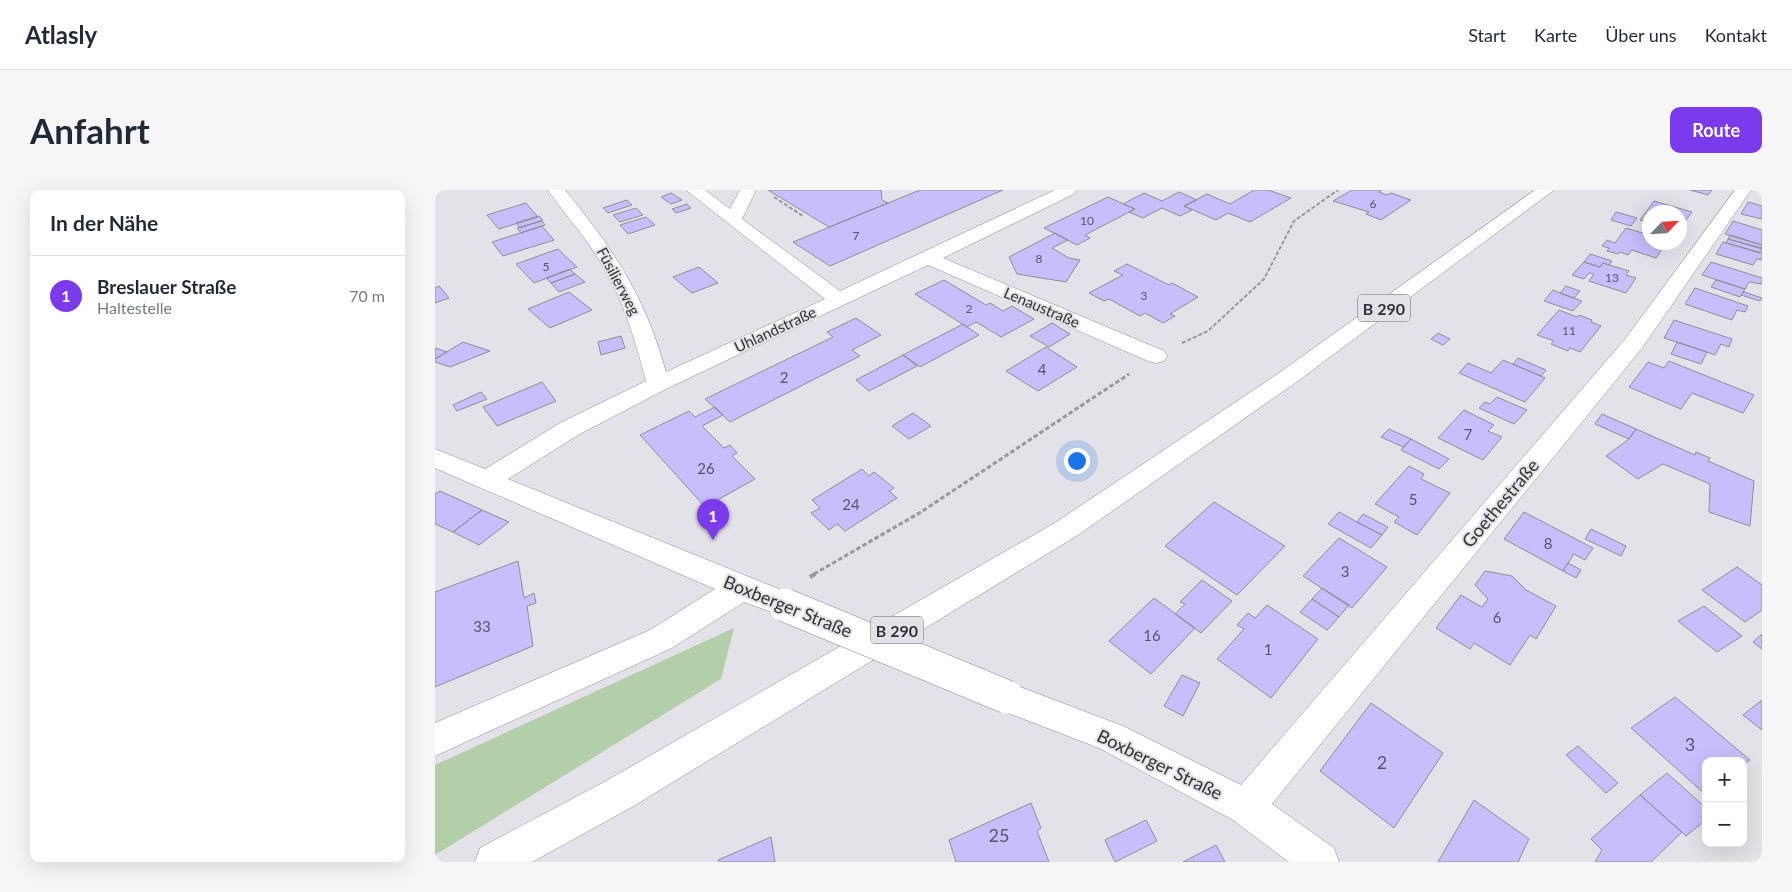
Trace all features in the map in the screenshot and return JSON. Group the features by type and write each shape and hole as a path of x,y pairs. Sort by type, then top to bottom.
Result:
{"street":[{"name":"Füsilierweg","path":"556,190 598,242 618,277 640,321 658,384"},
{"path":"694,190 838,299"},
{"name":"Uhlandstraße","path":"488,478 569,429 658,384 928,258 1068,190"},
{"name":"B 290","path":"494,862 619,794 1068,528 1287,378 1546,190"},
{"name":"Goethestraße","path":"1245,807 1634,343 1743,190"},
{"path":"733,220 747,192"},
{"name":"Lenaustraße","path":"928,258 1156,356"},
{"name":"Boxberger Straße","path":"435,458 488,478 741,588 1007,697 1111,737 1245,807 1320,862"},
{"path":"435,740 661,639 741,588"}],"path":[{"path":"778,602 921,512 1156,356 1208,331 1264,279 1294,221 1338,190"},
{"path":"771,195 803,216"}],"green space":[{"path":"734,628 721,679 435,855 435,765"}],"building":[{"path":"768,190 881,190 882,200 888,203 829,227"},
{"path":"920,190 1003,190 830,266 793,242"},
{"path":"1254,190 1268,190 1291,198 1250,222 1228,213 1216,220 1184,206 1207,194 1230,204"},
{"path":"1352,190 1382,190 1379,192 1387,195 1391,193 1411,200 1381,220 1366,214 1369,212 1333,201"},
{"path":"1690,190 1712,190 1708,195"},
{"path":"1179,192 1197,200 1184,206 1192,210 1180,216 1162,208 1143,218 1129,212 1135,209 1123,204 1144,193 1162,201"},
{"path":"671,193 682,200 671,204 661,197"},
{"path":"1108,197 1135,209 1085,235 1090,238 1077,245 1044,228"},
{"path":"627,200 632,205 608,213 603,208"},
{"path":"1654,201 1668,205 1651,205"},
{"path":"1748,202 1762,206 1762,219 1741,214"},
{"path":"526,203 538,217 499,229 487,215"},
{"path":"687,204 691,208 676,213 672,209"},
{"path":"636,208 643,215 620,222 613,215"},
{"path":"1687,211 1692,212 1687,219"},
{"path":"1616,212 1637,218 1631,226 1611,220"},
{"path":"539,216 543,220 520,228 516,223"},
{"path":"646,217 655,225 628,234 620,225"},
{"path":"542,221 545,225 521,233 517,228"},
{"path":"1733,221 1762,230 1762,245 1725,234"},
{"path":"542,226 554,240 503,256 492,242"},
{"path":"1626,228 1642,233 1642,250 1662,250 1656,258 1632,250 1628,255 1620,252 1618,254 1607,251 1609,248 1602,246 1607,240 1615,243"},
{"path":"1055,233 1068,240 1052,248 1069,258 1080,260 1066,282 1017,274 1009,257"},
{"path":"1730,235 1762,245 1762,248 1728,239"},
{"path":"1728,239 1762,249 1760,253 1726,243"},
{"path":"1723,242 1762,253 1762,260 1757,259 1753,265 1716,254"},
{"path":"558,249 577,267 534,283 516,264"},
{"path":"1590,254 1612,261 1609,265 1603,263 1600,267 1584,262"},
{"path":"1584,262 1600,267 1603,263 1629,271 1626,275 1636,278 1626,293 1589,281 1594,274 1589,273 1584,279 1572,275"},
{"path":"1711,262 1762,278 1762,284 1749,282 1745,289 1702,275"},
{"path":"1127,264 1169,285 1172,283 1198,297 1170,314 1175,316 1163,323 1145,313 1140,316 1109,299 1104,301 1089,293 1123,275 1114,271"},
{"path":"699,267 718,283 692,293 673,277"},
{"path":"570,269 575,274 551,283 546,278"},
{"path":"575,274 585,282 559,292 551,283"},
{"path":"944,280 986,305 990,303 1003,311 1012,306 1034,319 1001,337 976,322 967,327 915,294"},
{"path":"1716,280 1745,289 1740,297 1711,287"},
{"path":"439,286 449,298 435,303 435,288"},
{"path":"1566,286 1580,291 1574,298 1560,293"},
{"path":"1695,288 1748,306 1745,312 1737,310 1732,320 1685,304"},
{"path":"1553,290 1582,301 1573,311 1544,301"},
{"path":"569,292 592,310 550,328 528,309"},
{"path":"1744,292 1762,298 1760,301 1741,295"},
{"path":"1559,310 1577,317 1579,315 1601,326 1580,352 1570,348 1568,351 1551,344 1554,341 1537,335"},
{"path":"856,318 881,335 852,350 860,356 730,422 705,399 833,337 827,332"},
{"path":"1674,320 1732,339 1729,347 1721,344 1715,355 1664,338"},
{"path":"1052,323 1070,334 1049,347 1030,336"},
{"path":"963,324 979,335 920,367 903,355"},
{"path":"1438,333 1450,339 1443,345 1431,339"},
{"path":"621,336 625,348 601,355 598,342"},
{"path":"463,342 490,351 450,367 435,362 435,359"},
{"path":"1677,342 1707,352 1701,364 1671,354"},
{"path":"1046,347 1077,367 1038,391 1006,371"},
{"path":"435,348 447,352 435,359"},
{"path":"903,355 917,366 869,391 856,380"},
{"path":"1518,358 1546,370 1541,376 1513,364"},
{"path":"1503,360 1545,378 1525,402 1459,373 1468,363 1491,373"},
{"path":"1669,361 1754,395 1743,413 1692,393 1681,409 1629,387 1648,362 1664,368"},
{"path":"542,382 556,401 497,426 483,407"},
{"path":"481,392 487,399 457,411 453,405"},
{"path":"1497,397 1527,410 1514,424 1479,408 1485,402 1490,404"},
{"path":"715,407 723,415 702,426 724,448 730,445 737,453 732,456 755,479 705,507 640,435 689,411 695,417"},
{"path":"1464,410 1494,425 1488,431 1502,437 1483,460 1438,438"},
{"path":"913,413 931,426 909,439 892,426"},
{"path":"1602,414 1636,429 1629,439 1595,424"},
{"path":"1389,429 1411,439 1403,447 1381,437"},
{"path":"1636,429 1695,455 1696,452 1710,458 1708,461 1754,481 1750,526 1709,512 1710,484 1663,464 1638,479 1606,456 1629,439"},
{"path":"1411,439 1449,459 1439,469 1401,450"},
{"path":"1409,466 1424,474 1421,479 1450,493 1417,535 1394,522 1399,517 1375,504"},
{"path":"862,469 869,476 874,472 894,488 889,491 897,498 845,531 837,524 829,530 811,513 820,508 812,500"},
{"path":"440,491 482,510 453,532 435,524 435,494"},
{"path":"1214,502 1285,546 1237,595 1165,546"},
{"path":"482,510 509,522 479,545 453,532"},
{"path":"1339,512 1382,535 1371,548 1328,524"},
{"path":"1524,512 1593,548 1585,560 1574,554 1563,571 1504,539"},
{"path":"1363,514 1388,527 1382,535 1357,522"},
{"path":"1591,529 1626,546 1621,556 1585,539"},
{"path":"1339,538 1387,567 1352,608 1303,576"},
{"path":"518,561 524,598 534,593 536,603 527,606 533,646 435,687 435,592"},
{"path":"1568,563 1581,570 1576,578 1563,571"},
{"path":"1737,567 1762,585 1762,610 1745,622 1702,590"},
{"path":"1485,571 1512,576 1526,590 1556,606 1536,639 1530,635 1510,665 1474,643 1470,649 1436,628 1461,595 1482,607 1488,599 1475,585"},
{"path":"1202,580 1232,601 1201,633 1175,614 1185,604 1180,602"},
{"path":"1322,588 1349,605 1339,617 1312,599"},
{"path":"1154,598 1195,628 1151,674 1109,641"},
{"path":"1312,599 1339,617 1327,630 1300,612"},
{"path":"1267,605 1318,639 1271,698 1217,659 1244,629 1237,625 1248,613 1255,618"},
{"path":"1704,606 1742,636 1717,652 1678,621"},
{"path":"1762,634 1762,649 1753,642"},
{"path":"1182,675 1200,683 1183,716 1164,706"},
{"path":"1675,697 1746,757 1702,757 1702,791 1631,728"},
{"path":"1762,700 1762,730 1743,715"},
{"path":"1371,703 1443,753 1394,828 1320,771"},
{"path":"1578,746 1618,783 1606,793 1566,755"},
{"path":"1667,773 1702,804 1702,823 1686,836 1640,795"},
{"path":"1640,795 1682,832 1651,862 1595,862 1602,850 1591,839"},
{"path":"1474,800 1529,839 1518,862 1438,862"},
{"path":"1031,803 1041,828 1037,831 1049,862 956,862 949,840"},
{"path":"1146,820 1157,841 1115,862 1105,840"},
{"path":"771,837 775,862 719,862 718,860"},
{"path":"1216,845 1225,862 1183,862"}],"place":[{"name":"Breslauer Straße","path":"713,540"}]}
